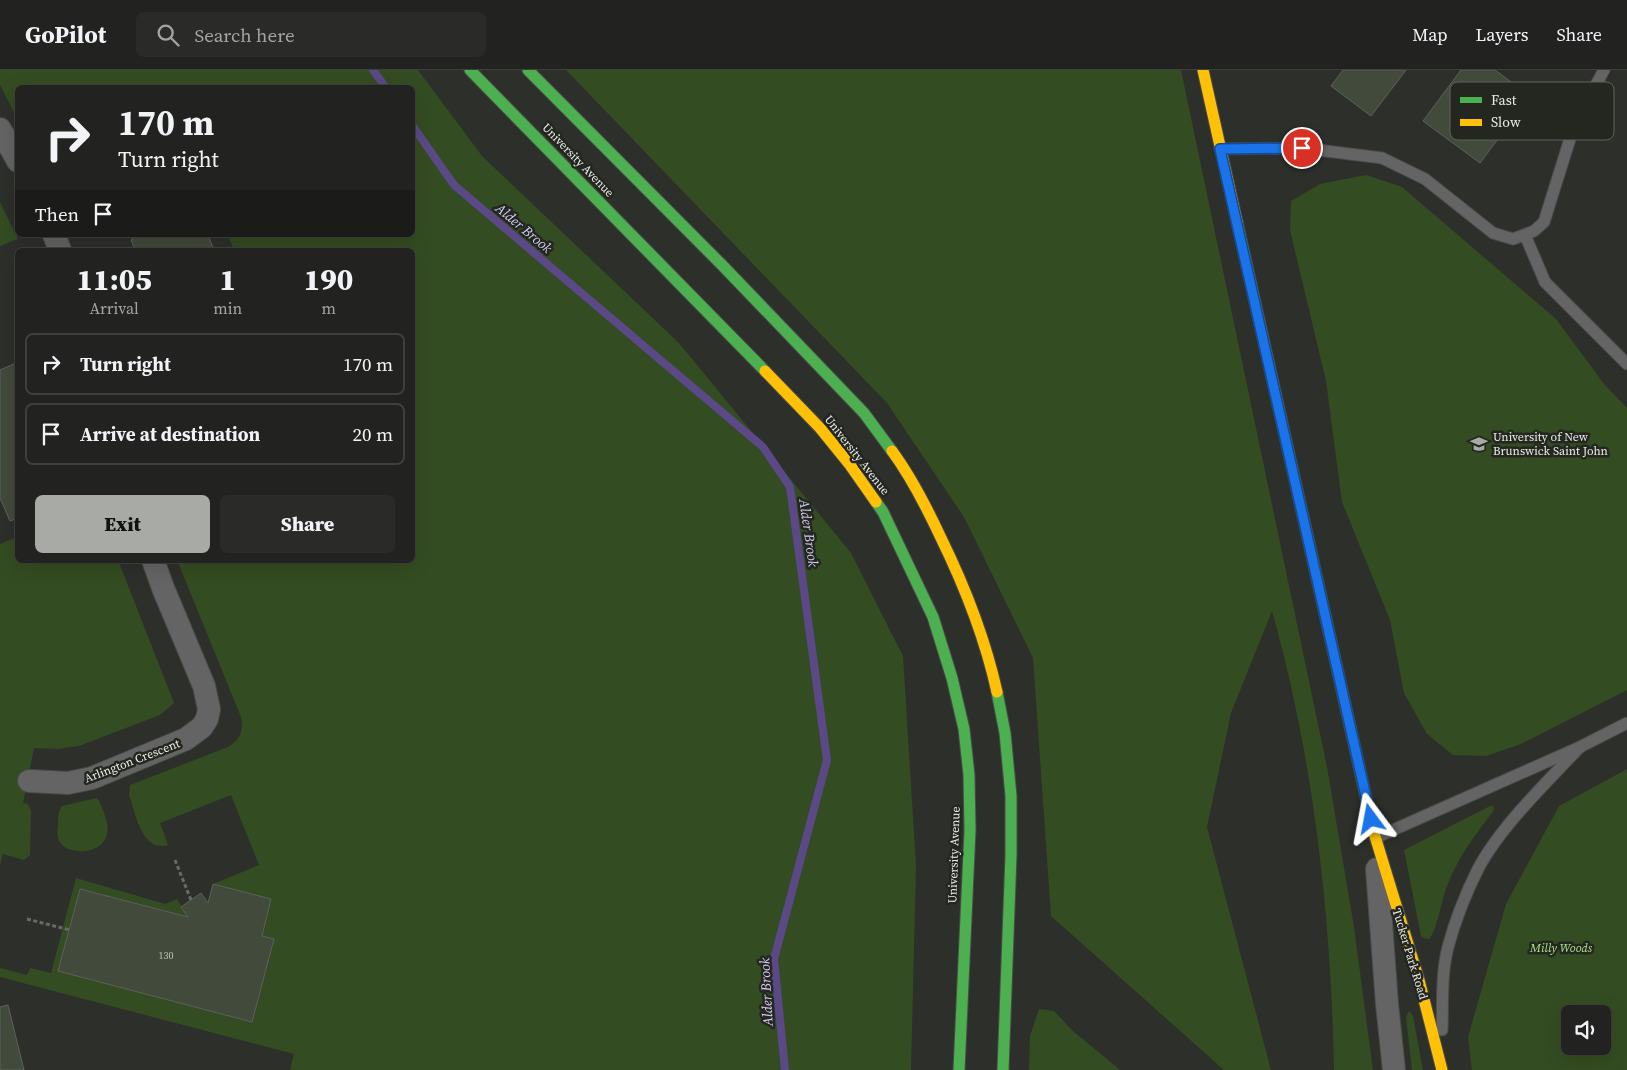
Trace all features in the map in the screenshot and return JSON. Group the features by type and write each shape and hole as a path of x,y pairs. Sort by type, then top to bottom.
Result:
{"main road":[{"name":"University Avenue","path":"470,70 820,428 850,465 887,520 933,617 952,678 964,729 969,775 970,830 959,1070"},
{"path":"528,70 736,280 864,413 896,456 927,508 974,613 992,670 1005,733 1010,796 1011,855 1003,1070"},
{"name":"Tucker Park Road","path":"1203,70 1375,838 1419,980 1442,1068"}],"street":[{"path":"0,129 15,156"},
{"name":"Arlington Crescent","path":"29,781 68,783 92,778 186,740 202,727 207,719 209,709 204,686 154,563"},
{"name":"Tucker Park Road","path":"1375,838 1387,1004 1394,1070"}],"lane":[{"path":"1598,82 1604,70"},
{"path":"1220,149 1302,148 1382,158 1425,179 1493,233 1513,239 1534,231 1544,222 1570,140"},
{"path":"1525,235 1545,282 1627,364"},
{"path":"1375,838 1580,747 1627,723"},
{"path":"1442,1068 1443,988 1448,948 1461,908 1478,868 1500,836 1538,791 1580,747"}],"path":[{"path":"175,860 191,900"},
{"path":"27,919 70,930"}],"green space":[{"path":"0,70 418,70 482,156 679,343 851,553 903,656 916,865 911,1070 290,1070 294,1054 0,977 0,968 27,975 30,968 51,973 76,878 165,904 177,899 188,917 81,889 59,971 252,1022 262,936 271,900 213,884 259,865 231,795 160,823 168,845 159,846 152,843 141,830 129,795 130,785 228,747 238,738 242,726 241,717 178,563 415,563 415,248 233,248 229,237 415,237 415,85 15,85 15,114 0,85"},
{"path":"566,70 1181,70 1327,767 1354,927 1373,1070 1334,1070 1329,954 1318,839 1299,724 1287,667 1272,611 1231,713 1207,827 1271,1070 1224,1070 1051,916 1033,658 964,517 887,403"},
{"name":"University of New Brunswick Saint John","path":"1366,175 1402,187 1556,319 1604,384 1627,408 1627,690 1521,744 1486,756 1453,755 1427,734 1404,693 1390,620 1342,502 1326,381 1290,230 1291,201 1320,184"},
{"path":"0,202 15,233 15,237 18,239 0,246"},
{"path":"15,538 15,563 119,563 174,703 160,715 79,746 57,749 34,748 23,803 28,804 31,811 30,855 24,860 3,854 0,865 0,544"},
{"name":"Milly Woods","path":"1627,769 1627,1070 1472,1070 1468,1037 1506,904 1559,806"},
{"path":"97,798 101,804 108,829 105,839 99,846 91,850 72,850 64,847 59,841 57,833 58,815 62,806"},
{"path":"1493,806 1494,810 1467,847 1451,877 1432,936 1429,939 1423,938 1421,936 1404,850"},
{"path":"1039,1009 1054,1011 1073,1031 1120,1070 1029,1070 1030,1036"},
{"path":"1409,1011 1413,1016 1423,1070 1412,1070 1406,1017"}],"building":[{"path":"1343,70 1406,70 1371,116 1331,86"},
{"path":"1461,70 1495,70 1511,82 1452,82"},
{"path":"1450,85 1450,140 1497,140 1480,163 1423,121"},
{"path":"132,237 209,237 213,248 134,248 131,240 133,239"},
{"path":"15,363 15,519 10,521 0,498 0,370"},
{"path":"213,884 271,899 262,936 274,939 252,1022 58,971 80,889 188,917 181,907 201,893 208,903"},
{"path":"8,1005 24,1070 0,1070 0,1007"}],"waterway":[{"name":"Alder Brook","path":"373,70 384,85"},
{"name":"Alder Brook","path":"415,129 454,185 763,447 790,487 827,760 774,959 785,1070"}],"traffic: fast":[{"path":"470,70 765,371"},
{"path":"528,70 723,266 864,413 892,451"},
{"path":"1237,222 1374,833"},
{"path":"876,502 883,512 933,617 952,678 964,729 969,775 970,830 959,1070"},
{"path":"997,692 1005,733 1011,796 1011,855 1003,1070"}],"traffic: slow":[{"path":"1203,70 1237,222"},
{"path":"765,371 820,428 850,465 876,502"},
{"path":"892,451 919,493 958,575 974,613 997,692"},
{"path":"1374,833 1419,980 1442,1070"}],"place":[{"name":"University of New Brunswick Saint John","path":"1479,444"}],"route":[{"path":"1302,148 1220,149 1371,819"}]}
